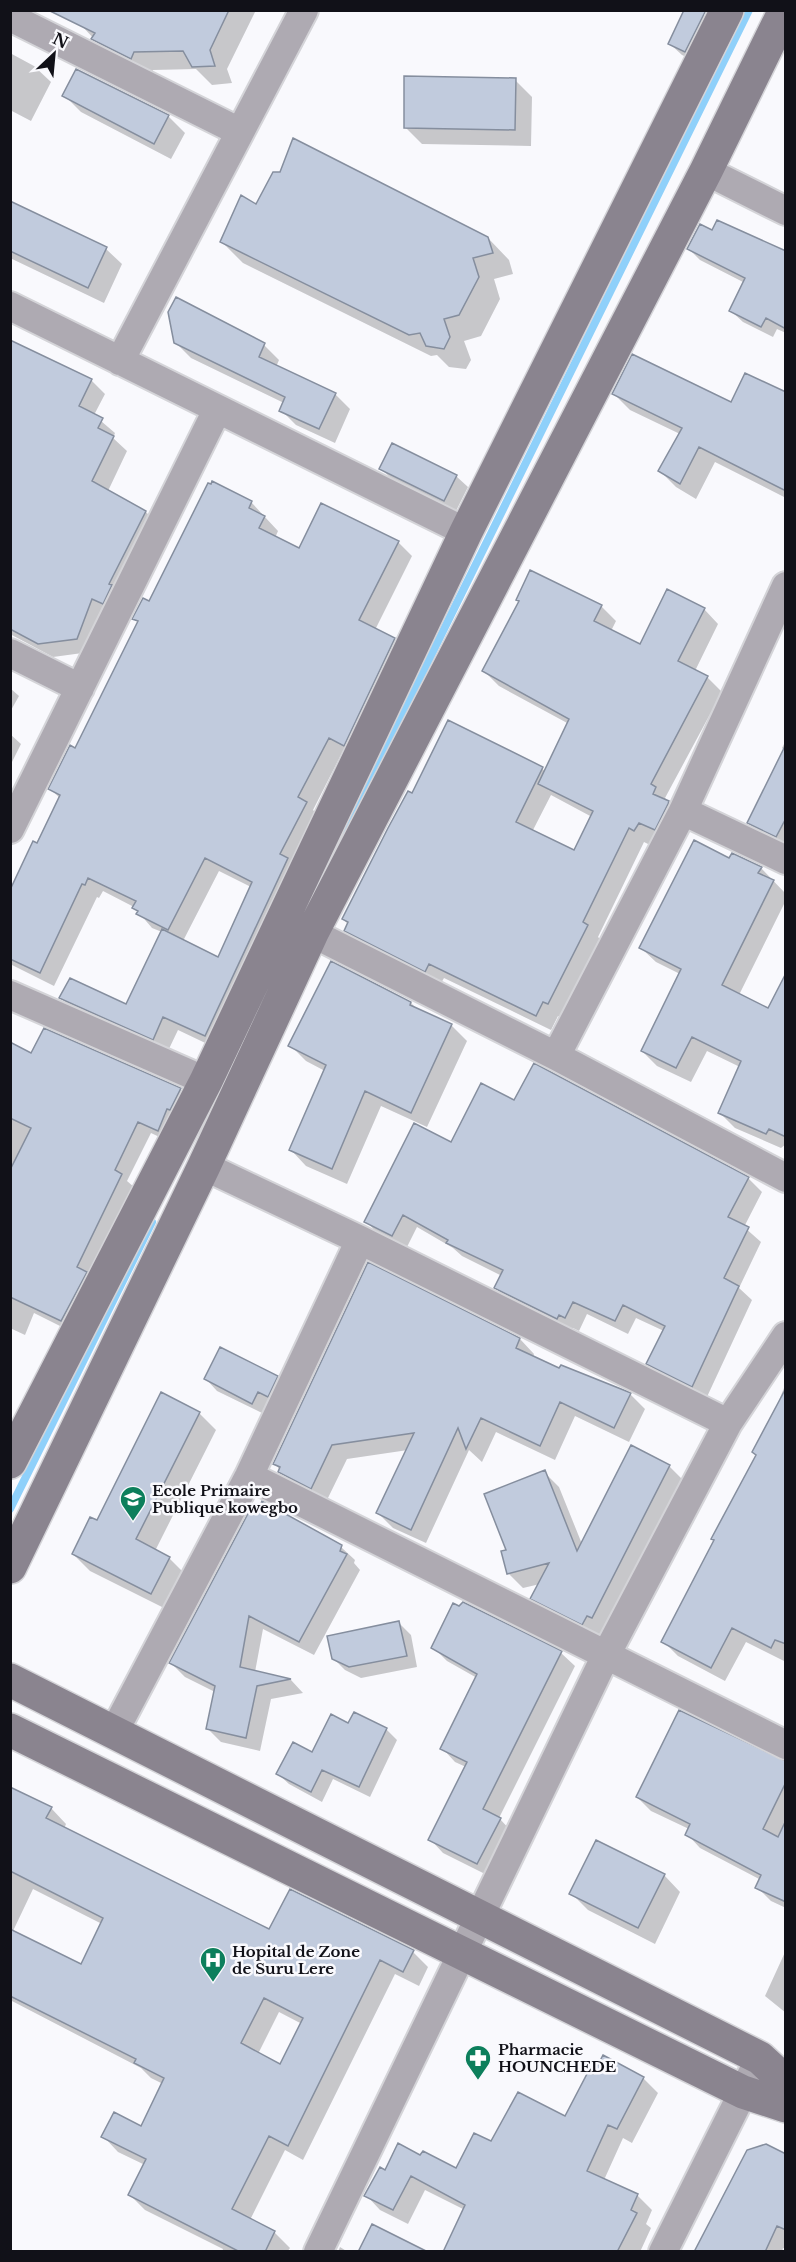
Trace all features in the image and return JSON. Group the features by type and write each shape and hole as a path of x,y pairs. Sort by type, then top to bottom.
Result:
{"street":[{"path":"120,362 304,10"},
{"path":"10,1462 207,1081 466,532 727,10"},
{"path":"10,1567 204,1166 312,933 706,171 785,10"},
{"path":"10,17 240,132"},
{"path":"706,171 786,211"},
{"path":"10,306 466,532"},
{"path":"10,830 217,410"},
{"path":"556,1056 683,811 786,586"},
{"path":"10,653 80,688"},
{"path":"683,811 786,861"},
{"path":"312,933 556,1056 786,1178"},
{"path":"10,995 207,1081"},
{"path":"204,1166 360,1240 728,1423"},
{"path":"114,1732 249,1476 360,1240"},
{"path":"318,2252 462,1952 481,1919 605,1657 728,1423 786,1336"},
{"path":"249,1476 605,1657 786,1744"},
{"path":"10,1680 760,2058 786,2082"},
{"path":"10,1730 742,2092 786,2106"},
{"path":"663,2252 760,2058"}],"building":[{"path":"48,10 229,10 210,50 215,66 192,67 183,51 134,52 131,59 91,39 95,33"},
{"path":"684,10 706,10 685,52 668,44"},
{"path":"76,69 169,115 154,144 62,96"},
{"path":"404,76 516,78 515,130 404,128"},
{"path":"293,138 488,237 493,253 473,258 479,277 459,315 444,319 450,337 444,349 426,346 420,333 409,335 220,242 241,195 256,204 273,172 280,172"},
{"path":"10,201 107,247 88,288 10,251"},
{"path":"717,220 786,251 786,329 766,318 761,327 729,311 745,278 687,249 700,224 712,230"},
{"path":"176,297 265,343 259,357 336,393 319,429 279,411 285,397 174,343 168,312"},
{"path":"10,340 92,379 79,406 103,418 98,428 114,436 92,481 146,511 109,584 112,585 103,604 92,599 77,639 38,644 10,629"},
{"path":"632,354 731,402 745,373 786,392 786,491 699,447 680,484 658,471 682,428 612,394"},
{"path":"392,443 457,475 444,501 379,469"},
{"path":"212,481 252,501 249,508 265,516 259,528 299,548 321,503 399,541 359,620 395,638 344,746 329,738 298,797 307,802 280,854 288,858 205,1036 163,1017 153,1040 59,998 70,978 126,1004 162,929 218,957 252,882 205,858 168,930 136,914 138,911 132,908 136,901 88,878 85,885 82,884 40,973 10,959 10,890 33,841 37,843 60,795 48,789 70,745 75,748 138,621 132,619 143,598 149,601 208,483 211,484"},
{"path":"530,570 602,605 594,621 640,644 667,589 705,608 678,661 708,676 651,784 656,787 653,794 669,801 655,830 639,823 634,831 629,828 583,922 588,925 548,1004 543,1002 536,1016 429,964 425,972 344,931 348,922 342,919 408,791 412,793 448,720 543,767 516,822 574,850 593,811 538,784 569,719 482,671 519,601 516,600"},
{"path":"786,744 786,818 776,837 747,823"},
{"path":"694,840 729,858 732,853 762,867 758,873 774,880 722,985 768,1008 786,973 786,1137 769,1129 766,1134 718,1113 741,1061 692,1037 676,1068 641,1051 681,969 639,948"},
{"path":"331,961 411,1002 410,1005 452,1024 411,1113 365,1091 332,1169 289,1150 326,1065 288,1046"},
{"path":"44,1028 181,1088 170,1110 167,1109 158,1131 138,1122 115,1170 122,1174 77,1267 87,1272 61,1321 10,1297 10,1170 31,1128 10,1118 10,1042 31,1053"},
{"path":"534,1063 749,1177 728,1217 749,1227 724,1278 739,1286 692,1387 646,1364 665,1326 623,1305 615,1321 573,1302 565,1318 559,1315 557,1319 494,1288 503,1270 446,1243 448,1240 403,1215 392,1236 364,1222 414,1123 451,1142 481,1083 514,1100"},
{"path":"368,1262 520,1338 516,1348 559,1368 561,1365 631,1393 614,1428 560,1402 540,1446 481,1418 466,1449 458,1428 411,1530 376,1513 414,1433 332,1445 311,1489 278,1472 280,1467 273,1464"},
{"path":"220,1347 278,1376 268,1397 258,1392 252,1404 204,1379"},
{"path":"786,1388 786,1644 775,1640 771,1648 732,1628 711,1668 661,1642 714,1540 711,1539 756,1455 752,1452"},
{"path":"161,1392 200,1412 136,1539 170,1557 151,1594 72,1554 90,1517 97,1520"},
{"path":"631,1445 670,1465 592,1618 587,1616 582,1625 530,1599 549,1563 507,1574 501,1551 506,1550 484,1494 545,1470 577,1551"},
{"path":"262,1501 342,1545 340,1551 347,1554 299,1642 249,1616 240,1667 291,1679 257,1686 246,1738 206,1729 215,1686 169,1663 252,1506 258,1509"},
{"path":"463,1602 562,1651 483,1809 501,1818 477,1864 428,1840 467,1762 440,1749 477,1674 431,1648 453,1603 459,1606"},
{"path":"399,1621 407,1656 349,1667 332,1659 327,1636"},
{"path":"679,1710 786,1761 786,1782 763,1829 778,1837 786,1820 786,1902 755,1888 761,1875 685,1835 690,1824 636,1797"},
{"path":"354,1712 387,1728 359,1787 322,1770 311,1792 276,1774 293,1742 312,1752 331,1714 348,1723"},
{"name":"Hopital de Zone de Suru Lere","path":"10,1787 52,1807 46,1818 269,1929 290,1889 414,1950 403,1972 380,1960 288,2146 269,2136 232,2209 275,2231 265,2252 240,2252 128,2195 146,2159 101,2137 114,2112 141,2126 164,2078 134,2063 136,2059 10,1996 10,1929 81,1964 103,1918 10,1871","holes":["264,1998 303,2018 280,2064 241,2043"]},
{"path":"596,1840 665,1874 638,1928 569,1894"},
{"path":"603,2055 644,2077 617,2129 608,2125 587,2171 638,2194 631,2210 637,2213 617,2252 443,2252 465,2205 411,2176 393,2210 364,2196 380,2167 385,2170 398,2143 420,2155 423,2151 456,2168 474,2133 491,2141 518,2092 565,2116 588,2072 593,2074"},
{"path":"766,2144 786,2154 786,2230 777,2226 765,2252 694,2252 747,2150"},
{"path":"372,2224 428,2252 358,2252"}],"waterway":[{"path":"306,909 749,10"},
{"path":"10,1509 152,1222"}],"place":[{"name":"Ecole Primaire Publique kowegbo","path":"133,1522"},
{"name":"Hopital de Zone de Suru Lere","path":"213,1983"},
{"name":"Pharmacie HOUNCHEDE","path":"478,2081"}]}
